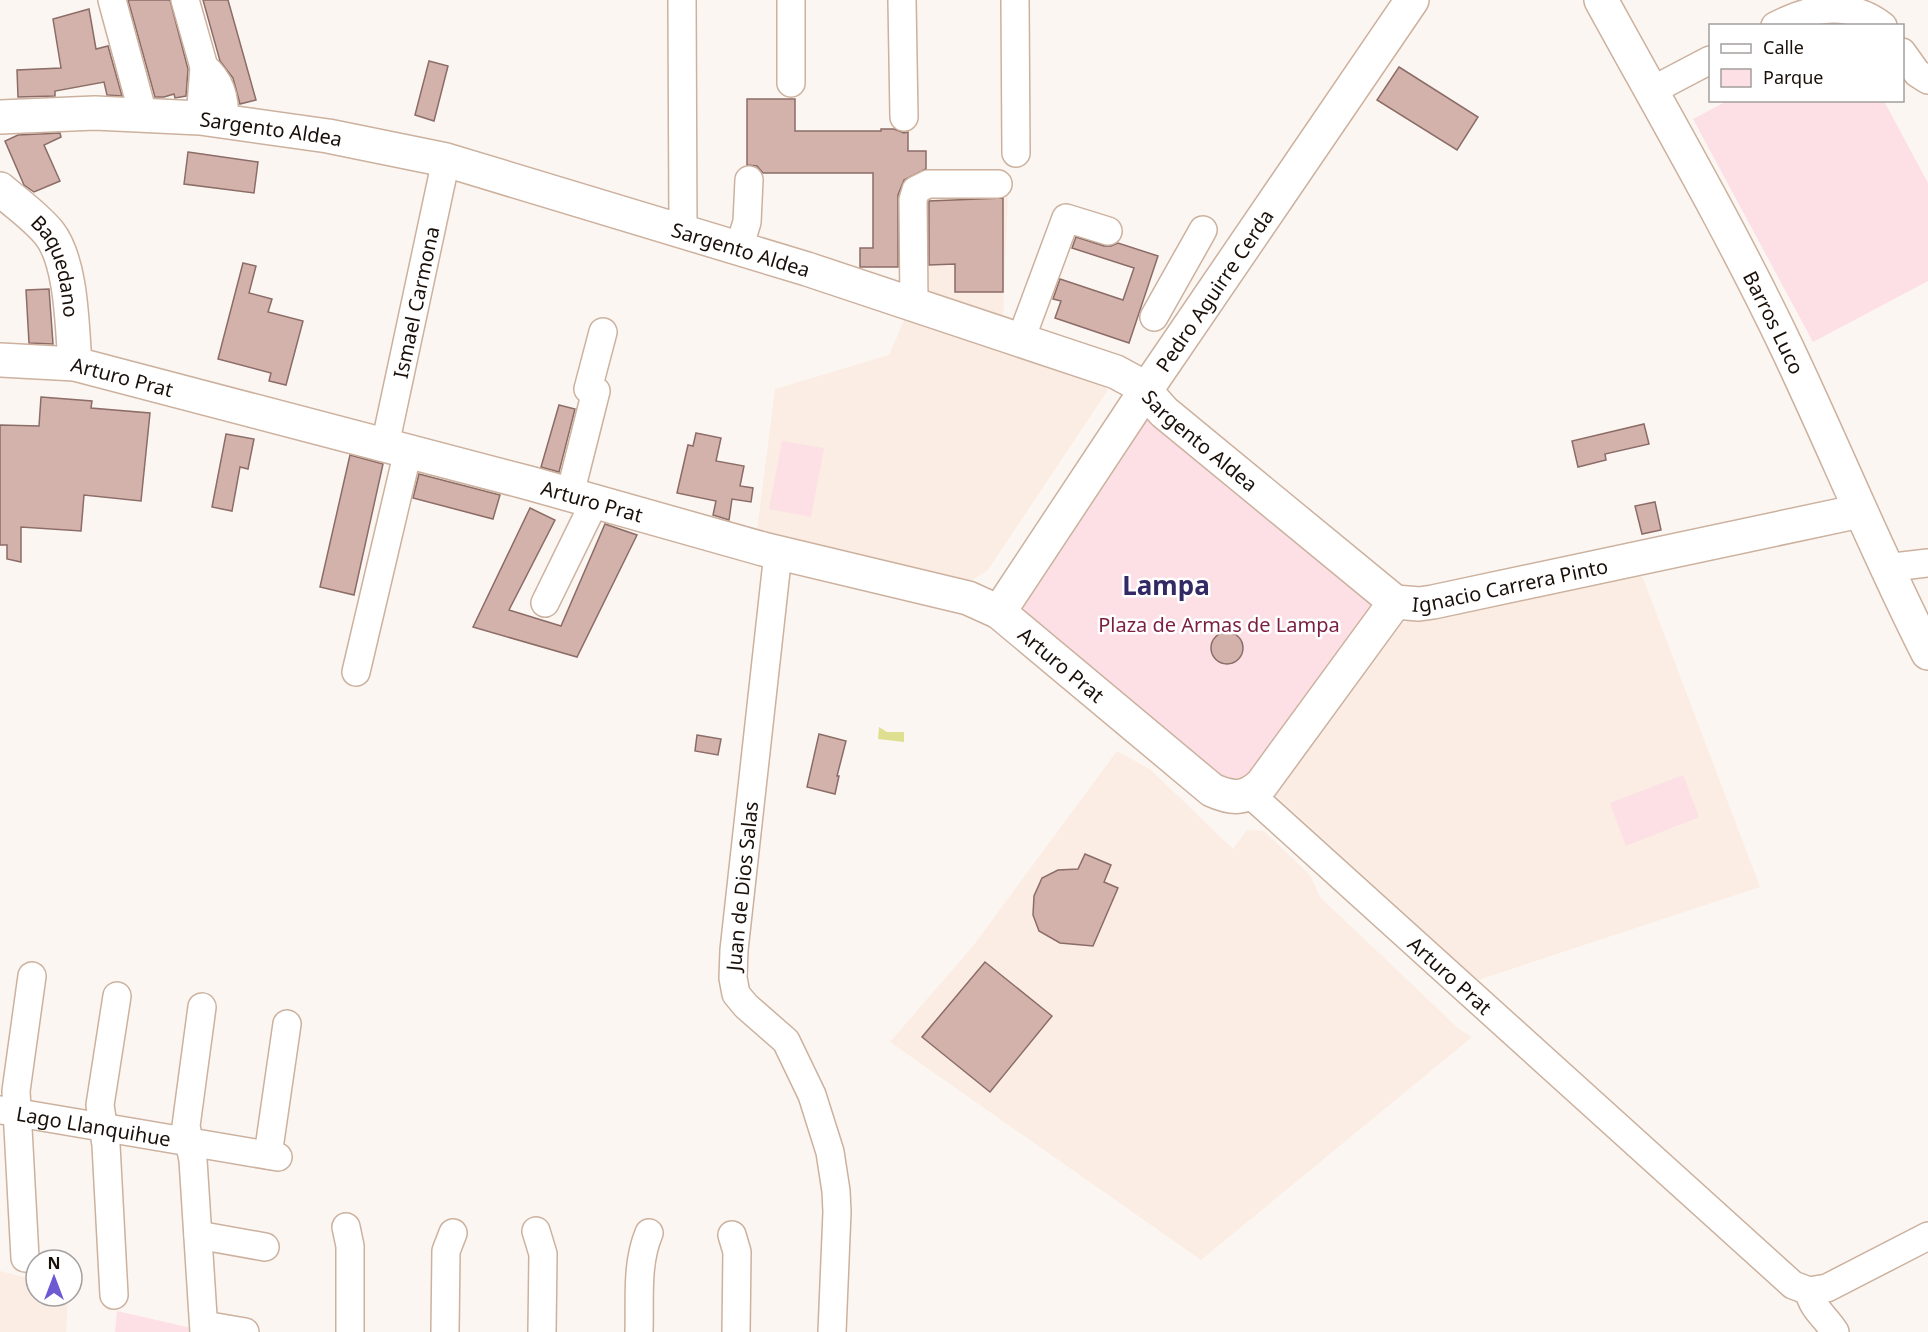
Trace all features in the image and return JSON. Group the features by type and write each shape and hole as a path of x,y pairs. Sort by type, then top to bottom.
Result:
{"main road":[{"name":"Pedro Aguirre Cerda","path":"999,612 1146,390 1412,0"},
{"name":"Barros Luco","path":"1601,0 1765,304 1886,568 1928,653"},
{"name":"Sargento Aldea","path":"0,117 95,113 143,114 212,120 328,136 446,160 914,303 1125,375 1146,390 1164,412 1395,602"},
{"name":"Baquedano","path":"0,189 40,224 57,245 65,273 75,364"},
{"name":"Arturo Prat","path":"0,360 75,364 397,448 778,553 968,598 999,612 1212,790 1230,796 1250,794"},
{"name":"Ignacio Carrera Pinto","path":"1250,794 1262,784 1395,602 1419,604 1433,602 1860,512"}],"street":[{"path":"112,0 143,114"},
{"path":"185,0 204,67 217,80 225,104 212,120"},
{"path":"682,0 683,231"},
{"path":"791,0 792,83"},
{"path":"902,0 904,117"},
{"path":"1015,0 1016,153"},
{"path":"1779,24 1804,11 1826,7 1863,12 1880,24"},
{"path":"1904,55 1917,74 1928,81"},
{"path":"1651,91 1709,61"},
{"name":"Ismael Carmona","path":"356,672 446,160"},
{"path":"739,248 747,222 749,180"},
{"path":"914,303 913,200 916,190 928,184 998,184"},
{"path":"1021,339 1066,218 1108,231"},
{"path":"1154,317 1203,230"},
{"path":"1188,256 1220,282"},
{"path":"545,603 582,498 596,391 588,389 603,332"},
{"name":"Juan de Dios Salas","path":"778,553 734,950 733,978 736,994 746,1006 770,1024 786,1041 812,1095 830,1152 836,1191 832,1332"},
{"path":"1886,568 1928,563"},
{"name":"Arturo Prat","path":"1250,794 1793,1285 1809,1291"},
{"path":"24,1249 9,1111 16,1091 32,976"},
{"path":"114,1295 100,1104 117,996"},
{"path":"202,1007 186,1126 193,1160 204,1328 245,1332"},
{"name":"Lago Llanquihue","path":"9,1111 273,1156 287,1024"},
{"path":"346,1227 350,1246 350,1332"},
{"path":"536,1232 543,1254 542,1332"},
{"path":"445,1332 446,1251 453,1233"},
{"path":"639,1332 640,1266 642,1251 649,1233"},
{"path":"198,1234 265,1248"},
{"path":"732,1234 737,1259 736,1332"},
{"path":"1835,1332 1816,1310 1809,1291 1827,1288 1928,1236"}],"shaded area":[{"path":"917,193 1008,194 1003,319 919,291"},
{"path":"905,318 1094,380 1108,390 988,570 971,581 757,531 775,389 889,355"},
{"path":"1641,573 1760,887 1478,980 1274,794 1403,622"},
{"path":"879,727 887,732 904,732 904,742 878,739"},
{"path":"1117,751 1151,770 1233,849 1247,830 1264,831 1310,875 1320,897 1459,1029 1472,1037 1201,1260 890,1042 973,946"},
{"path":"0,1271 24,1277 24,1308 67,1308 66,1332 0,1332"}],"green space":[{"path":"1725,102 1885,102 1928,183 1928,281 1813,342 1693,119"},
{"name":"Plaza de Armas de Lampa","path":"1150,419 1376,597 1380,612 1255,779 1224,785 1025,616 1022,600 1140,422"},
{"path":"782,441 824,448 811,517 769,509"},
{"path":"1683,775 1699,817 1626,846 1610,803"},
{"path":"117,1311 209,1332 115,1332"}],"building":[{"path":"128,0 170,0 188,69 186,96 175,98 174,94 155,97"},
{"path":"203,0 228,0 256,100 240,104 233,78 220,61"},
{"path":"89,9 96,49 108,46 122,96 107,95 104,82 55,91 55,96 18,97 17,70 61,68 53,19"},
{"path":"429,61 448,66 434,121 415,115"},
{"path":"1399,67 1478,117 1457,150 1377,100"},
{"path":"747,99 795,99 795,131 894,129 904,133 908,132 908,151 926,151 926,169 904,180 898,195 898,267 860,267 860,248 873,248 873,173 763,173 757,166 747,165"},
{"path":"60,133 61,137 44,145 60,181 34,192 24,185 5,141 18,135"},
{"path":"188,152 258,162 254,193 184,184"},
{"path":"1003,198 1003,292 955,292 955,264 929,265 929,201"},
{"path":"1076,237 1104,246 1118,243 1158,256 1129,343 1055,318 1061,301 1053,299 1060,279 1123,300 1134,268 1072,248"},
{"path":"243,263 256,266 249,293 272,299 268,312 303,321 286,385 269,381 271,373 218,359"},
{"path":"49,289 53,344 29,343 26,290"},
{"path":"41,397 92,401 91,408 150,413 141,501 84,495 81,531 21,527 21,562 7,559 7,545 0,545 0,425 39,426"},
{"path":"559,405 575,409 559,472 541,467"},
{"path":"1644,424 1649,444 1605,454 1606,460 1578,467 1572,441"},
{"path":"696,433 721,438 716,461 744,466 740,486 753,488 751,502 732,499 729,520 713,515 716,501 677,493 688,445 693,446"},
{"path":"226,434 254,439 248,469 240,467 232,511 212,507"},
{"path":"350,455 383,464 354,595 320,587"},
{"path":"419,474 500,495 493,519 413,498"},
{"path":"1655,502 1661,530 1642,534 1635,506"},
{"path":"530,508 555,520 509,610 561,626 605,524 637,535 577,657 473,627"},
{"path":"1227,632 1238,637 1243,648 1238,659 1227,664 1216,659 1211,648 1216,637"},
{"path":"819,734 846,741 835,794 807,787"},
{"path":"697,735 721,739 718,755 695,751"},
{"path":"1085,854 1111,865 1104,882 1118,888 1093,946 1060,943 1039,931 1033,915 1034,896 1042,878 1058,870 1078,869"},
{"path":"985,962 1052,1016 990,1092 922,1037"}],"district":[{"name":"Lampa","path":"1166,585"}]}
